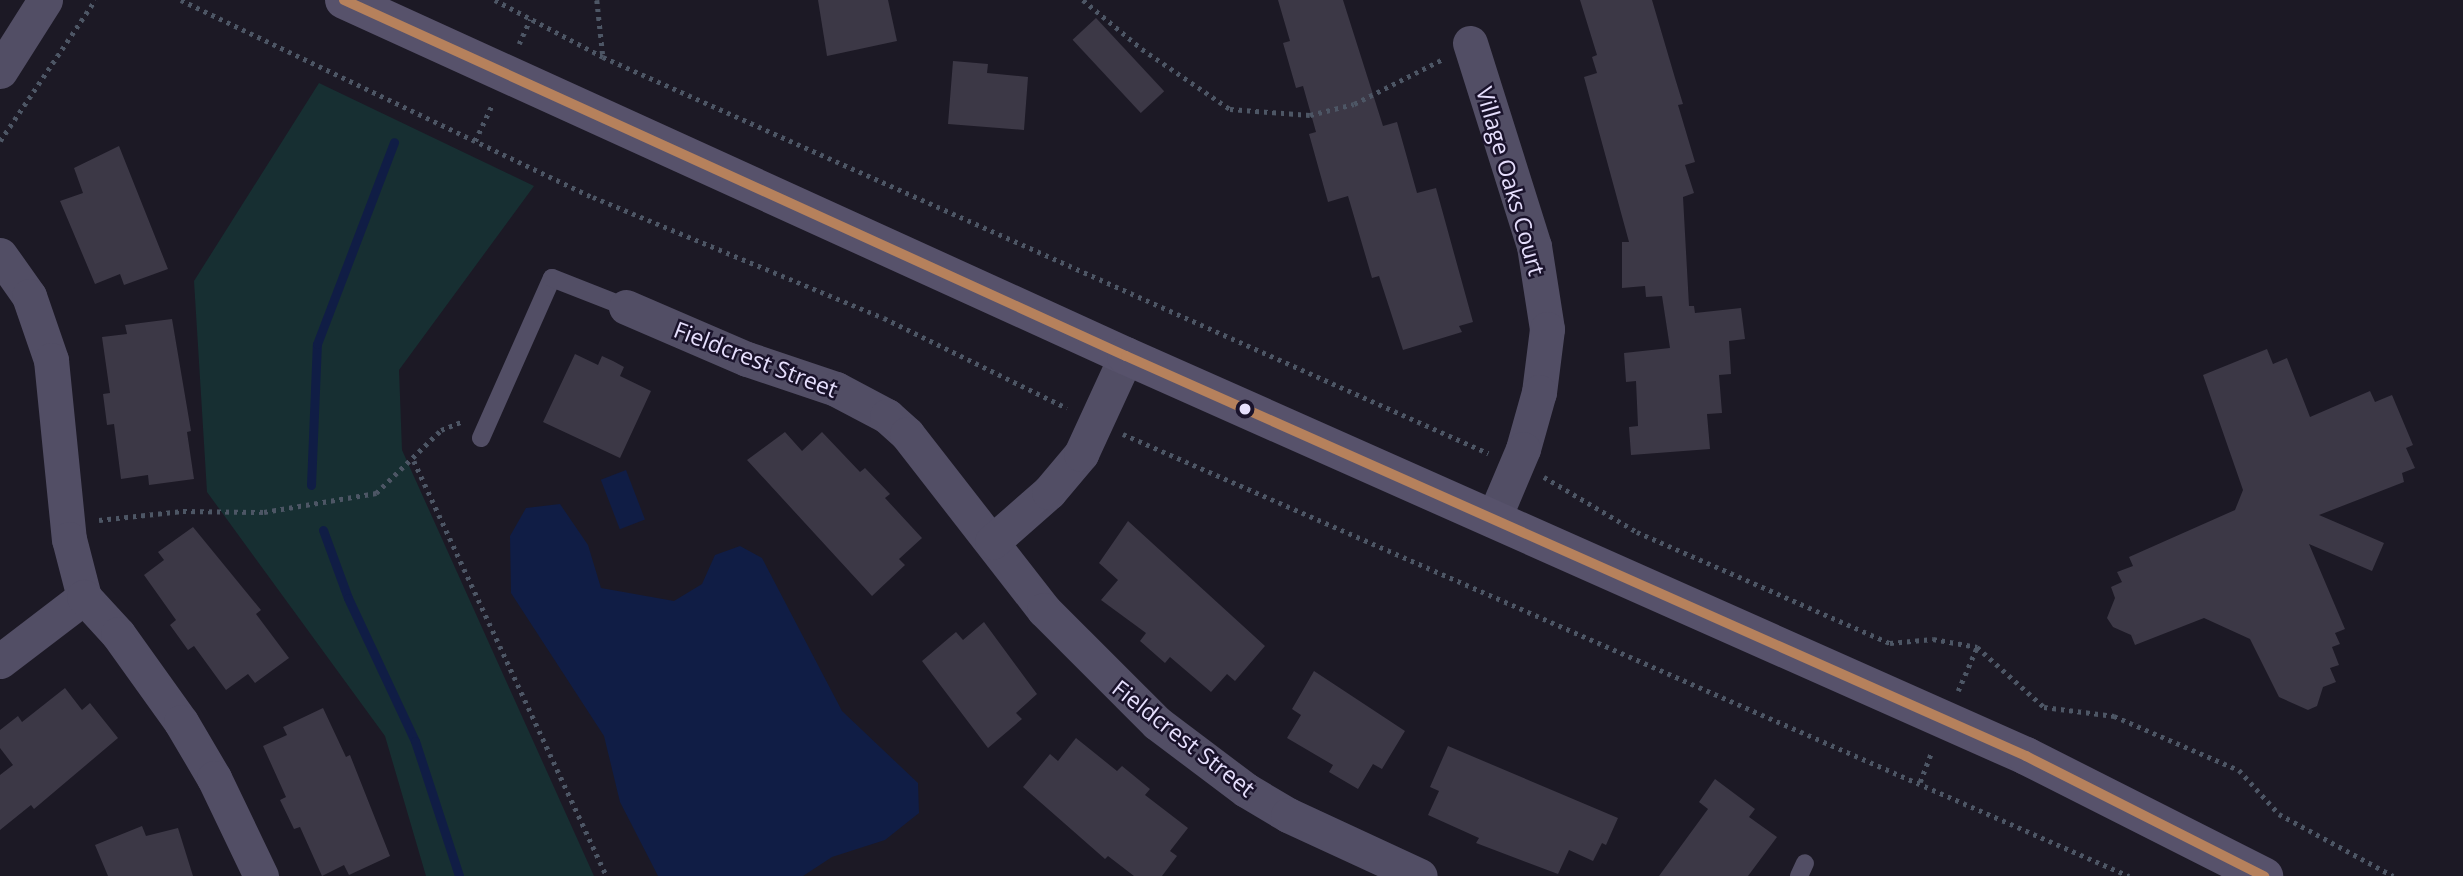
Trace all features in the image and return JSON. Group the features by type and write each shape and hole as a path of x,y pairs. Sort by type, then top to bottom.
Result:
{"main road":[{"path":"344,0 1126,356 2026,756 2264,876"}],"street":[{"path":"0,71 45,0"},
{"name":"Village Oaks Court","path":"1470,43 1534,246 1547,329 1539,392 1523,449 1493,520"},
{"path":"0,254 29,296 51,360 67,524 84,597 118,634 180,722 214,778 261,876"},
{"name":"Fieldcrest Street","path":"626,307 747,359 836,389 887,416 992,542 1044,610 1105,676 1194,752 1288,815 1420,876"},
{"path":"992,542 1049,492 1082,454 1126,356"},
{"path":"0,662 84,597"}],"lane":[{"path":"481,438 552,278 626,307"}],"path":[{"path":"0,141 95,0"},
{"path":"181,0 593,197 884,318 1061,405"},
{"path":"495,0 603,57 1484,452"},
{"path":"597,0 603,57"},
{"path":"1083,0 1142,49 1230,109 1310,115 1354,104 1470,43"},
{"path":"522,39 530,19"},
{"path":"475,141 488,114"},
{"path":"67,524 183,511 264,512 376,493 414,461 441,430"},
{"path":"1124,434 2129,876"},
{"path":"414,461 607,876"},
{"path":"1538,475 1637,532 1890,643 1933,639 1977,647 2044,707 2114,716 2239,770 2279,814 2393,876"},
{"path":"1962,681 1977,647"},
{"path":"1920,782 1928,759"}],"green space":[{"path":"319,83 534,186 399,370 402,450 594,876 426,876 385,736 207,492 194,281"}],"water":[{"path":"626,470 645,519 620,529 601,480"},
{"path":"560,504 588,545 601,588 674,601 702,584 715,555 740,546 762,558 842,711 918,783 919,813 885,840 832,857 803,876 658,876 620,802 604,736 511,593 510,536 526,508"}],"building":[{"path":"818,0 888,0 897,41 827,56"},
{"path":"1278,0 1343,0 1383,126 1397,122 1417,193 1436,188 1473,322 1459,326 1462,332 1403,350 1379,276 1372,278 1348,196 1328,202 1309,134 1316,132 1303,86 1296,88 1283,43 1290,41"},
{"path":"1580,0 1652,0 1683,104 1678,105 1695,162 1685,165 1694,193 1683,197 1689,306 1694,306 1695,313 1741,308 1745,339 1729,341 1731,374 1719,375 1722,413 1707,414 1710,449 1631,455 1629,427 1638,426 1636,381 1626,382 1624,353 1670,348 1662,296 1646,297 1645,286 1622,288 1622,242 1629,242 1584,77 1597,73 1592,57 1597,55"},
{"path":"1096,18 1164,91 1141,113 1073,40"},
{"path":"953,61 988,64 987,73 1028,77 1024,130 948,124"},
{"path":"119,146 168,269 124,285 120,274 95,284 60,201 83,193 74,168"},
{"path":"172,319 191,431 187,432 194,479 149,485 148,475 121,479 114,424 107,425 103,394 110,393 102,337 127,334 125,325"},
{"path":"2267,349 2273,364 2287,358 2310,417 2370,391 2375,402 2392,395 2413,445 2406,448 2415,468 2402,473 2404,482 2319,515 2384,543 2372,571 2309,544 2345,629 2335,633 2340,644 2332,647 2339,665 2330,668 2336,682 2323,687 2317,706 2308,710 2279,697 2250,639 2204,618 2135,645 2131,635 2113,627 2107,618 2115,598 2111,587 2122,582 2117,572 2133,566 2129,557 2235,510 2243,490 2203,375"},
{"path":"575,354 598,365 602,356 613,361 624,367 620,376 651,391 620,458 543,422"},
{"path":"785,432 802,451 822,432 860,472 865,468 890,494 885,498 922,538 899,559 905,565 872,596 747,460"},
{"path":"1128,521 1265,646 1235,681 1227,674 1211,692 1170,657 1165,663 1140,641 1146,633 1101,600 1118,580 1099,563"},
{"path":"193,527 261,610 256,614 289,658 255,683 248,674 226,690 194,646 188,650 170,625 176,620 144,575 164,560 158,552"},
{"path":"984,622 1037,694 1016,713 1022,719 988,748 922,661 956,632 963,640"},
{"path":"1314,671 1405,731 1382,769 1373,764 1358,789 1329,772 1333,765 1287,738 1301,715 1292,709"},
{"path":"65,688 82,710 90,703 118,738 34,809 31,805 0,830 0,775 13,765 0,748 0,730 18,716 22,722"},
{"path":"323,708 346,757 350,755 390,856 349,875 344,865 322,876 300,827 294,829 280,800 286,797 263,746 287,735 283,727"},
{"path":"1076,738 1117,771 1122,766 1150,789 1145,795 1188,828 1170,851 1177,856 1162,876 1134,876 1108,856 1105,859 1023,787 1050,754 1058,761"},
{"path":"1448,746 1618,818 1606,845 1602,843 1593,861 1569,850 1558,874 1476,843 1479,838 1428,815 1439,791 1430,787"},
{"path":"1715,779 1755,809 1749,817 1777,837 1748,876 1659,876 1708,809 1699,802"},
{"path":"142,826 146,836 178,828 193,876 108,876 95,845"}],"waterway":[{"path":"311,485 317,344 394,142"},
{"path":"323,530 348,598 415,741 459,876"}],"transit line":[{"path":"344,0 1126,356 2026,756 2264,876"}]}
